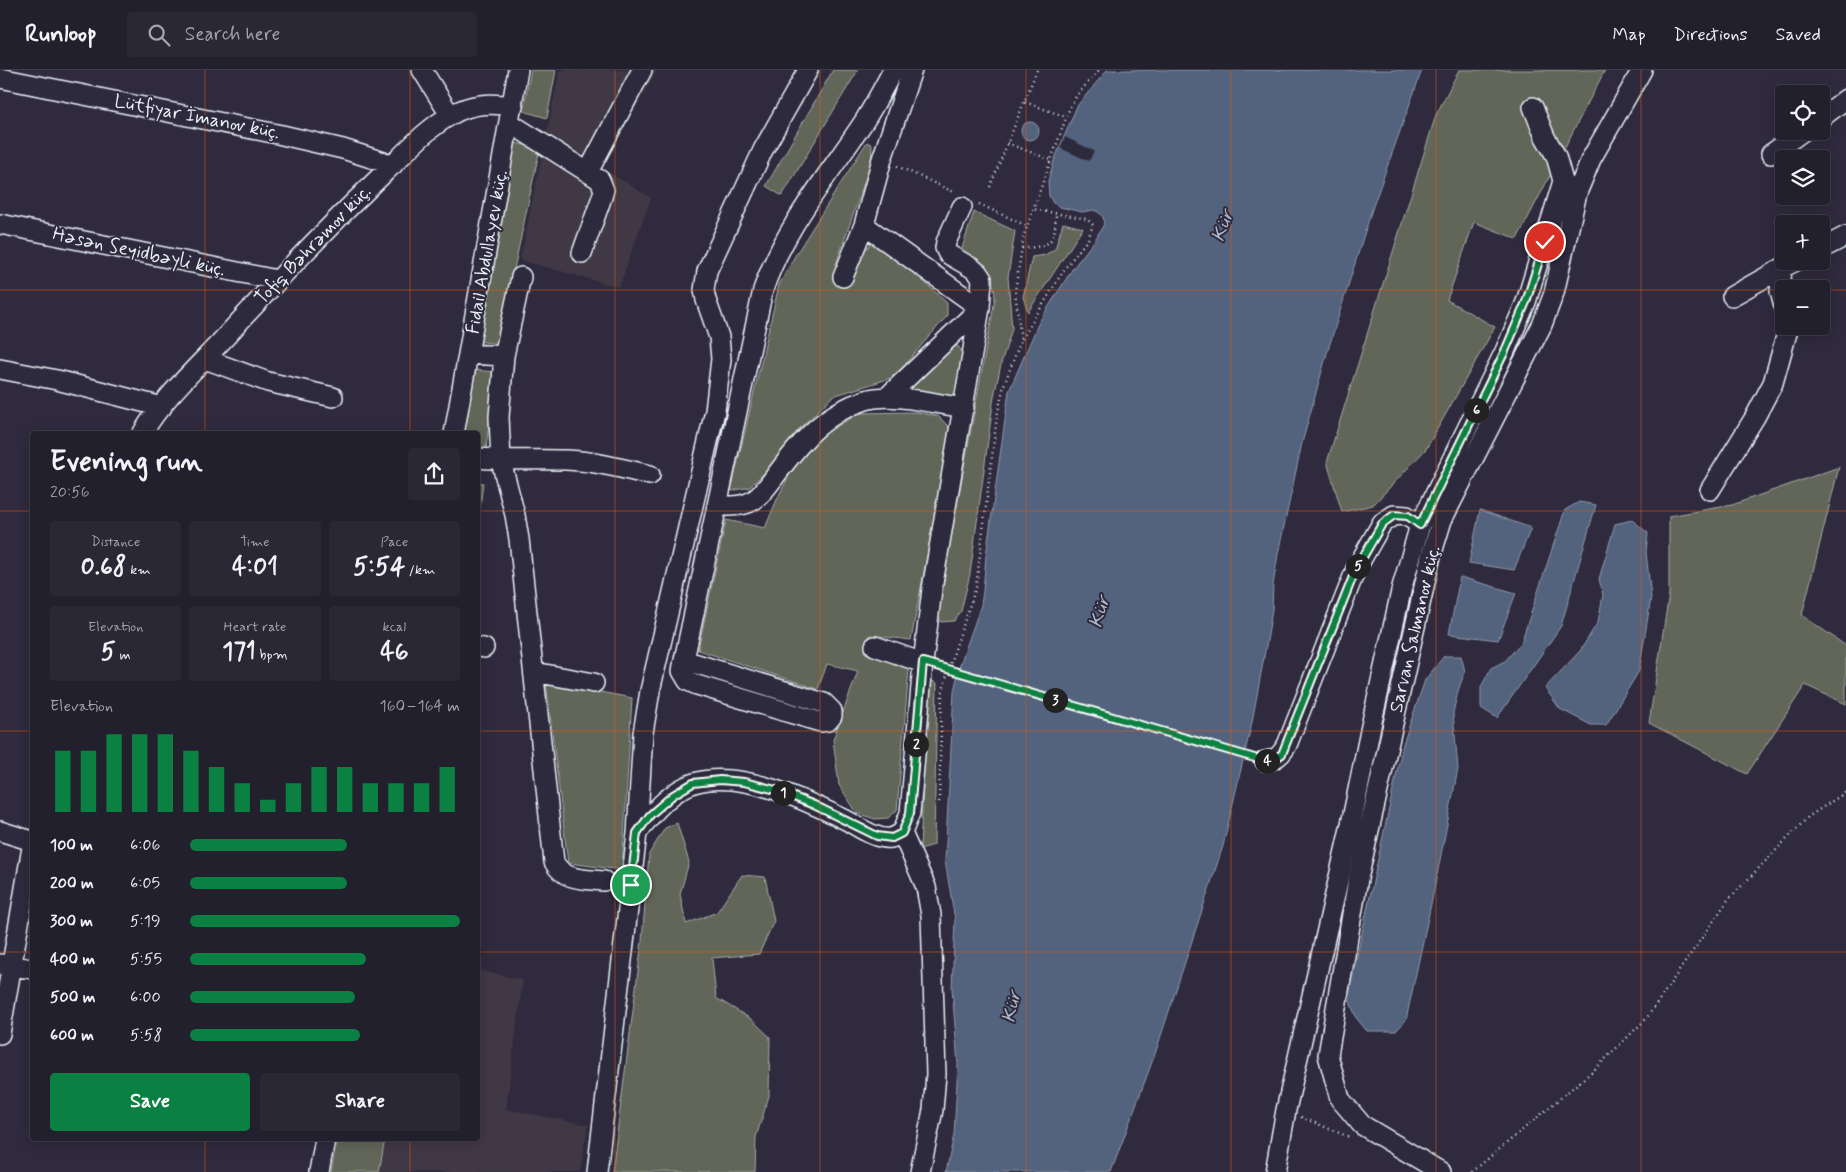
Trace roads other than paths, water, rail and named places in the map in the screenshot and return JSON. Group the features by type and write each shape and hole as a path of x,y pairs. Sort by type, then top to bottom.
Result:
{"street":[{"path":"422,70 450,115"},
{"name":"Fidail Abdullayev küç.","path":"455,431 518,70"},
{"path":"588,172 642,70"},
{"path":"597,1172 637,833 643,732 650,691 715,411 721,359 719,337 704,290 707,270 763,150 808,70"},
{"path":"684,660 824,703 832,711 832,716 828,721 820,722 697,685 688,681 682,671 684,660 717,506 764,290 769,274 805,207 865,120 893,70"},
{"path":"843,277 864,226 882,159 912,70"},
{"name":"Sarvan Salmanov küç.","path":"1441,1172 1362,1125 1340,1099 1328,1056 1358,879 1431,556 1442,520 1542,325 1554,293 1577,193 1591,159 1642,70"},
{"name":"Lütfiyar İmanov küç.","path":"0,78 282,134 344,148 393,165"},
{"path":"1830,111 1846,99"},
{"name":"Tofiq Bəhrəmov küç.","path":"144,431 162,407 277,280 331,224 424,136 450,115 480,103 511,114"},
{"path":"1275,1172 1286,1110 1352,824 1371,726 1402,587 1420,525 1501,360 1526,302 1563,181 1556,156 1545,137 1534,107"},
{"path":"511,114 600,180 604,190 582,253"},
{"path":"1771,154 1790,140"},
{"path":"637,833 650,815 673,795 693,783 720,780 744,782 776,790 814,805 877,836 892,838 902,833 910,813 923,662 932,589 964,408 983,284 978,273 948,254 945,248 962,208"},
{"name":"Həsən Seyidbəyli küç.","path":"0,224 277,280"},
{"path":"864,226 980,308"},
{"path":"1830,244 1846,236"},
{"path":"1732,296 1780,270"},
{"path":"521,277 504,356 499,417 501,461 519,539 554,862 559,871 569,877 604,881"},
{"path":"887,397 980,308"},
{"path":"1710,490 1756,417 1773,383 1786,335"},
{"path":"468,354 504,356"},
{"path":"205,359 268,382 333,397"},
{"path":"0,369 57,380 162,407"},
{"path":"717,506 740,506 755,499 767,487 802,441 816,427 836,413 866,400 887,397 964,408"},
{"path":"480,458 501,461 567,460 650,475"},
{"path":"1265,761 1273,760 1282,754 1287,746 1356,569 1382,524 1394,515 1408,516 1420,525"},
{"path":"875,646 923,662"},
{"path":"534,672 594,683"},
{"path":"0,831 30,840"},
{"path":"902,833 926,887 932,915 936,1074 933,1110 920,1172"},
{"path":"0,1034 6,965 30,856"},
{"path":"6,965 30,969"},
{"path":"319,1172 325,1141"}],"water":[{"name":"Kür","path":"1107,70 1422,70 1372,209 1327,353 1302,443 1278,554 1268,635 1252,722 1223,846 1155,1054 1111,1172 946,1172 954,1135 958,1064 952,988 955,920 945,861 954,691 960,665 981,605 1009,391 1039,322 1073,268 1095,240 1104,224 1103,217 1094,210 1082,212 1060,207 1053,203 1049,196 1048,181 1054,161 1077,106"},
{"path":"1030,122 1036,125 1039,131 1036,137 1030,140 1024,137 1021,131 1024,125"},
{"path":"1579,502 1596,505 1561,626 1497,718 1481,708 1481,687 1491,668 1505,661 1521,643 1565,510"},
{"path":"1480,510 1531,528 1514,570 1469,563"},
{"path":"1632,520 1648,533 1646,552 1651,598 1639,671 1606,725 1591,725 1560,709 1545,688 1580,651 1598,622 1603,595 1599,579 1615,524"},
{"path":"1460,577 1516,593 1498,640 1449,634"},
{"path":"1444,656 1461,656 1465,671 1453,713 1458,769 1434,890 1406,1020 1396,1031 1367,1031 1357,1019 1348,997 1403,744 1425,680"}]}
